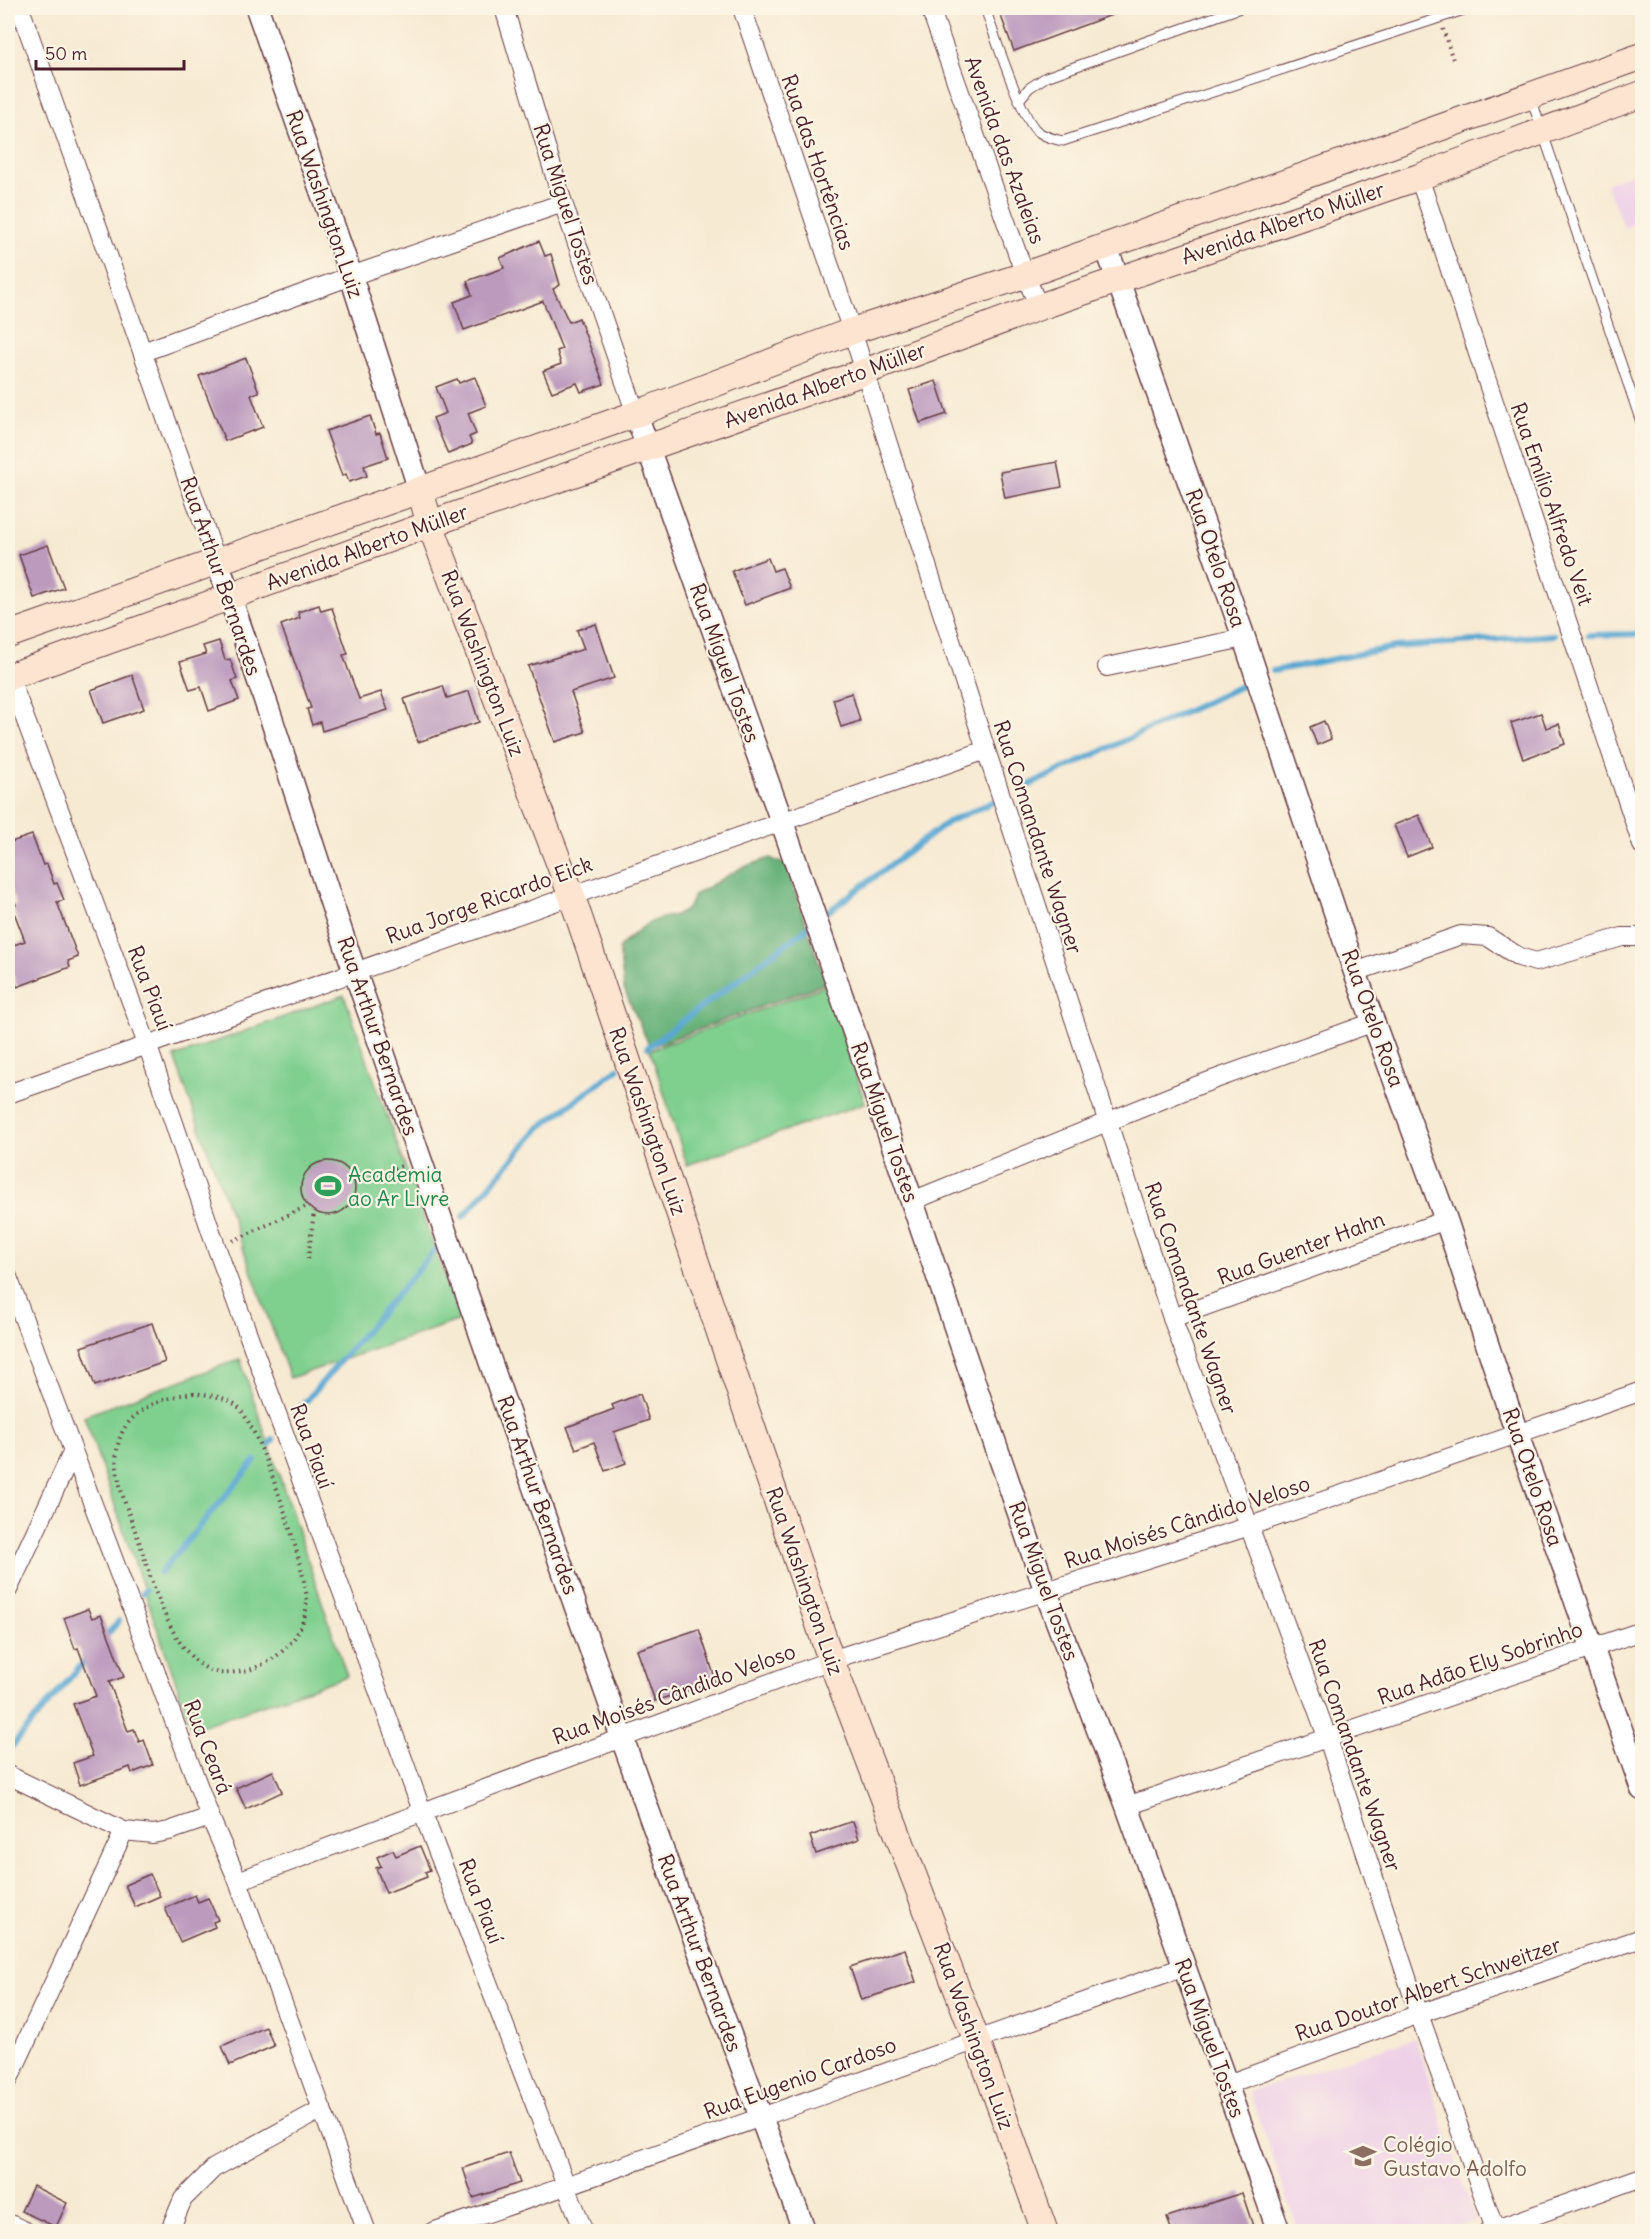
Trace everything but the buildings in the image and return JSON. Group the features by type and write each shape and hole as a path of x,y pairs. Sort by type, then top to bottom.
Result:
{"main road":[{"name":"Avenida Alberto Müller","path":"8,635 636,414 852,331 1025,275 1642,56"},
{"name":"Avenida Alberto Müller","path":"8,676 1119,279 1419,177 1642,94"},
{"name":"Rua Washington Luiz","path":"420,491 430,524 570,894 831,1660 976,2039 1045,2232"}],"street":[{"name":"Rua Arthur Bernardes","path":"20,8 230,596 355,971 621,1739 805,2232"},
{"name":"Rua Washington Luiz","path":"257,8 351,276 420,491"},
{"name":"Rua Miguel Tostes","path":"504,8 563,203 647,447 782,822 1046,1592 1127,1806 1279,2232"},
{"name":"Rua das Hortências","path":"742,8 864,372"},
{"name":"Avenida das Azaleias","path":"930,8 1025,275 1040,307"},
{"name":"Rua Emílio Alfredo Veit","path":"1419,177 1642,845"},
{"path":"143,352 351,276 563,203"},
{"name":"Rua Otelo Rosa","path":"1106,246 1244,638 1355,972 1446,1220 1517,1434 1642,1789"},
{"name":"Rua Comandante Wagner","path":"864,372 1172,1318 1328,1739 1493,2231"},
{"path":"1107,667 1244,638"},
{"name":"Rua Piauí","path":"8,676 147,1044 216,1249 422,1811 584,2232"},
{"name":"Rua Jorge Ricardo Eick","path":"8,1094 570,894 986,750"},
{"path":"1355,972 1461,935 1488,937 1519,957 1536,962 1622,938 1642,937"},
{"path":"912,1201 1106,1121 1374,1022"},
{"name":"Rua Guenter Hahn","path":"1172,1318 1446,1220"},
{"name":"Rua Ceará","path":"8,1277 210,1817 238,1881 367,2232"},
{"name":"Rua Moisés Cândido Veloso","path":"238,1881 831,1660 1250,1526 1642,1391"},
{"path":"8,1590 72,1453"},
{"name":"Rua Adão Ely Sobrinho","path":"1127,1806 1642,1631"},
{"path":"8,1775 124,1831 161,1833 210,1817"},
{"path":"8,2081 124,1831"},
{"name":"Rua Doutor Albert Schweitzer","path":"1228,2084 1419,2014 1642,1938"},
{"name":"Rua Eugenio Cardoso","path":"432,2232 568,2186 976,2039 1184,1967"},
{"path":"169,2232 183,2199 214,2168 322,2109"},
{"path":"1493,2231 1642,2177"},
{"path":"8,2223 27,2232"}],"lane":[{"path":"985,8 1020,99 1036,130 1051,139 1063,141 1470,8"},
{"path":"1020,99 1029,88 1046,77 1240,8"},
{"path":"1436,8 1440,17"},
{"path":"1530,96 1642,425"}],"path":[{"path":"1440,17 1454,63"},
{"path":"354,1182 422,1159"},
{"path":"216,1249 307,1206"},
{"path":"308,1259 314,1212"},
{"path":"208,1395 236,1404 257,1436 286,1513 305,1580 307,1603 300,1629 285,1649 255,1668 220,1673 204,1666 175,1637 148,1570 120,1483 117,1447 122,1432 141,1412 157,1402 177,1396 208,1395"}],"shaded area":[{"path":"1642,169 1642,221 1624,228 1606,184"},
{"name":"Colégio Gustavo Adolfo","path":"1415,2038 1475,2220 1444,2231 1299,2231 1249,2092"}],"green space":[{"path":"770,858 786,865 826,983 650,1047 624,989 619,948 649,923 682,913 691,904 694,895 741,868"},
{"path":"828,985 865,1103 687,1165 650,1050"},
{"path":"344,995 460,1320 290,1378 174,1057"},
{"path":"240,1359 347,1676 192,1729 84,1416"}],"waterway":[{"path":"1588,635 1642,634"},
{"path":"1273,671 1395,647 1554,635"},
{"path":"1025,787 1243,685"},
{"path":"829,911 948,822 995,801"},
{"path":"648,1047 810,926"},
{"path":"463,1217 540,1127 618,1069"},
{"path":"296,1413 440,1244"},
{"path":"270,1444 273,1440"},
{"path":"160,1573 255,1461"},
{"path":"142,1593 145,1590"},
{"path":"103,1639 119,1621"},
{"path":"8,1751 87,1658"}],"place":[{"name":"Academia ao Ar Livre","path":"328,1186"},
{"name":"Colégio Gustavo Adolfo","path":"1363,2156"}]}
